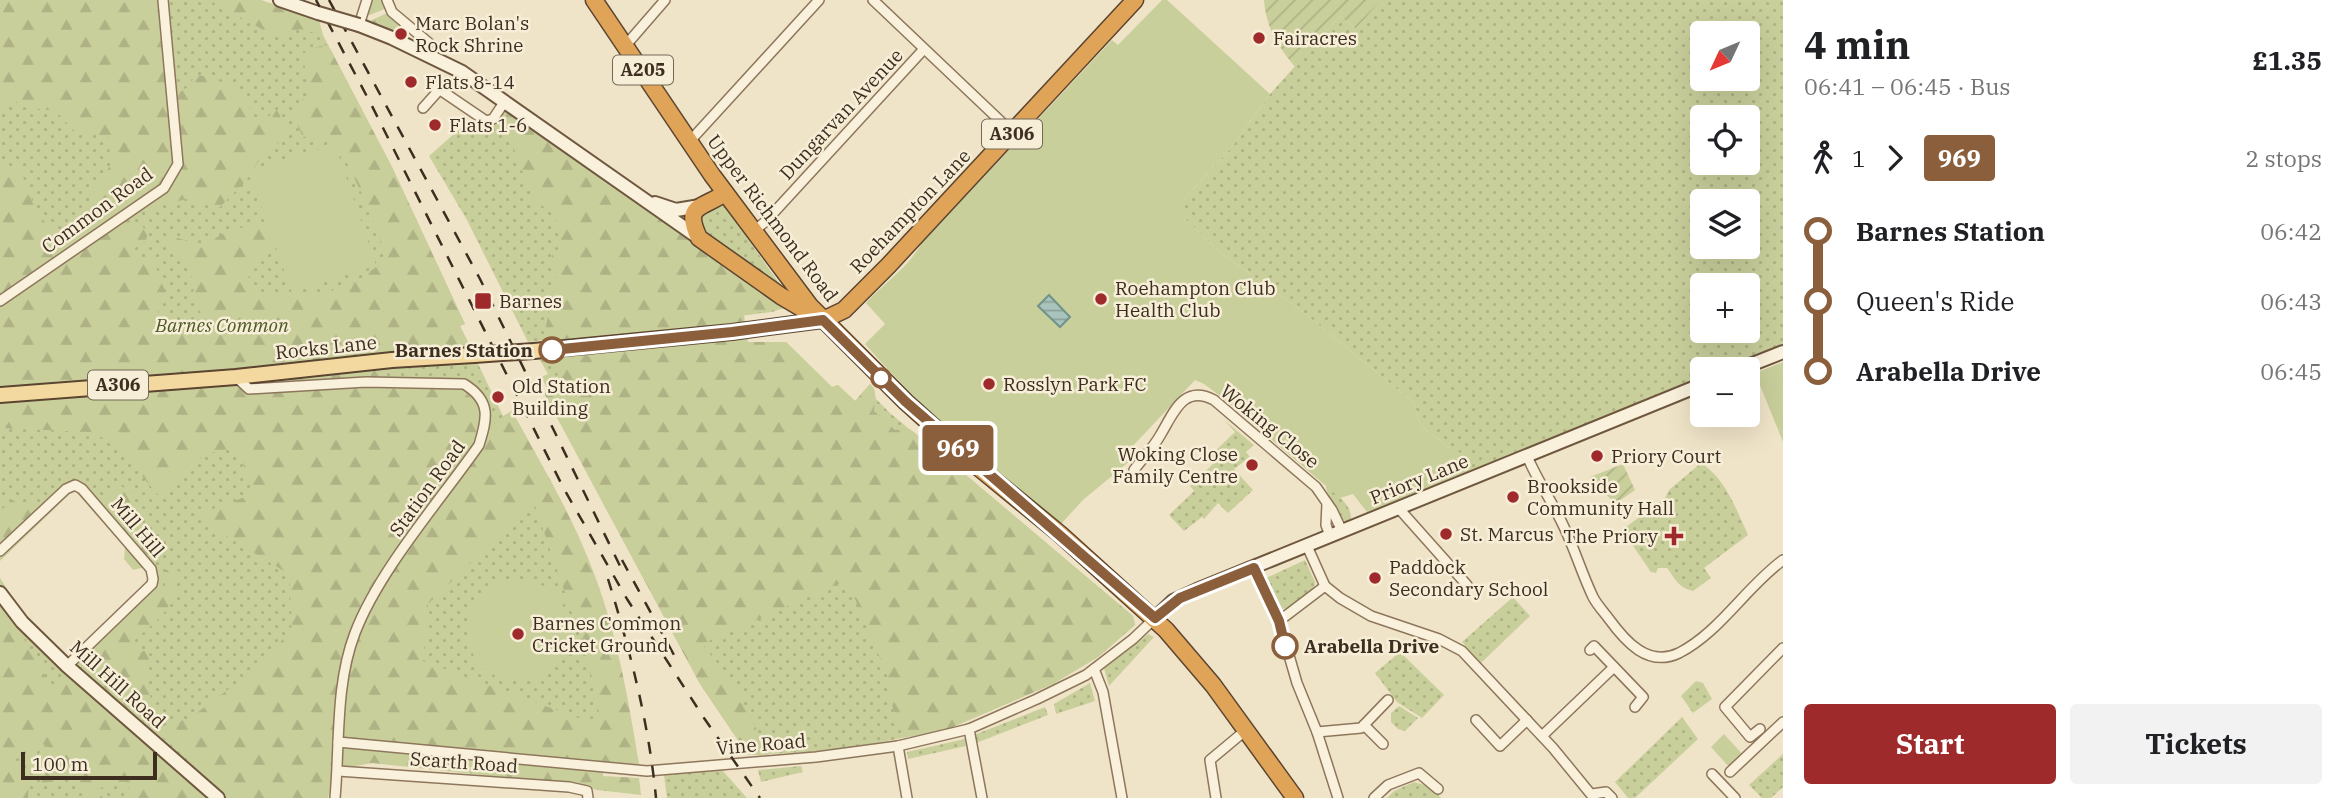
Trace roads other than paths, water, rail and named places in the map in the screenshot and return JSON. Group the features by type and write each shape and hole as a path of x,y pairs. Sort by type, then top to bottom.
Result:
{"highway":[{"name":"Upper Richmond Road","path":"594,0 725,193 810,306 906,402 1155,618 1189,655 1295,798"},
{"name":"Roehampton Lane","path":"823,320 840,313 850,305 1135,0"},
{"path":"699,238 692,219 694,212 725,193"},
{"name":"A205","path":"699,238 792,303 823,320"}],"main road":[{"path":"284,1 359,25 462,72 699,238"},
{"path":"642,197 676,211 700,206"},
{"name":"Rocks Lane","path":"0,395 236,377 350,363 547,350 823,320"},
{"path":"1760,361 1783,352"},
{"name":"Priory Lane","path":"1155,618 1180,598 1690,389"},
{"name":"Mill Hill Road","path":"0,593 22,622 67,666 218,798"}],"street":[{"name":"Common Road","path":"0,301 164,188 178,164 163,0"},
{"path":"359,25 367,0"},
{"path":"387,0 392,12 429,43"},
{"path":"626,45 664,0"},
{"path":"690,141 819,0"},
{"path":"873,0 1013,133"},
{"name":"Dungarvan Avenue","path":"754,231 924,50"},
{"path":"423,108 437,87 486,121 493,119 505,101"},
{"name":"Station Road","path":"236,377 249,389 366,382 464,384 476,392 487,418 480,445 378,589 355,634 344,679 335,798"},
{"name":"Woking Close","path":"1134,470 1177,407 1186,399 1200,394 1214,400 1309,481 1327,504 1326,525 1336,534"},
{"path":"1527,456 1565,528 1594,599 1619,633 1633,647 1648,656 1664,657 1677,654 1688,647 1783,560"},
{"name":"Mill Hill","path":"0,551 66,489 75,485 82,489 151,569 152,584 67,666"},
{"path":"1400,507 1467,584"},
{"path":"1307,546 1325,586 1371,617 1439,639 1462,651 1542,736 1593,796 1606,792 1612,798"},
{"path":"1254,568 1279,621 1297,683 1317,732 1338,798"},
{"path":"1279,621 1325,586"},
{"name":"Vine Road","path":"338,742 648,771 816,757 898,746 969,729 1037,699 1094,669 1155,618"},
{"path":"1590,650 1594,646 1643,698 1635,707"},
{"path":"1760,729 1750,737 1725,707 1783,648"},
{"path":"1542,736 1614,667"},
{"path":"1094,669 1102,692 1122,798"},
{"path":"1317,732 1361,728 1388,700"},
{"path":"1476,720 1500,746 1527,720"},
{"path":"1730,772 1783,722"},
{"path":"1364,725 1383,744"},
{"path":"969,729 982,798"},
{"path":"1216,798 1210,760 1246,730"},
{"path":"898,746 907,798"},
{"name":"Scarth Road","path":"338,771 569,787 587,794"},
{"path":"1374,798 1388,785 1419,773 1438,789"},
{"path":"1713,774 1735,798"}],"water":[{"path":"1049,295 1070,317 1060,327 1038,306"}],"railway":[{"path":"316,0 564,489 627,599 704,718 760,798"},
{"path":"329,0 480,279 622,570"},
{"path":"622,560 674,655"},
{"path":"608,579 638,687 656,798"}],"place":[{"name":"Marc Bolan's Rock Shrine","path":"401,34"},
{"name":"Fairacres","path":"1259,38"},
{"name":"Flats 8-14","path":"411,82"},
{"name":"Flats 1-6","path":"435,125"},
{"name":"Roehampton Club Health Club","path":"1101,299"},
{"name":"Barnes","path":"483,301"},
{"name":"Barnes Station","path":"552,350"},
{"name":"Rosslyn Park FC","path":"989,384"},
{"name":"Old Station Building","path":"498,397"},
{"name":"Priory Court","path":"1597,456"},
{"name":"Woking Close Family Centre","path":"1252,465"},
{"name":"Brookside Community Hall","path":"1513,497"},
{"name":"St. Marcus","path":"1446,534"},
{"name":"The Priory","path":"1674,536"},
{"name":"Paddock Secondary School","path":"1375,578"},
{"name":"Barnes Common Cricket Ground","path":"518,634"},
{"name":"Arabella Drive","path":"1285,646"}],"park label":[{"name":"Barnes Common","path":"222,325"}]}
